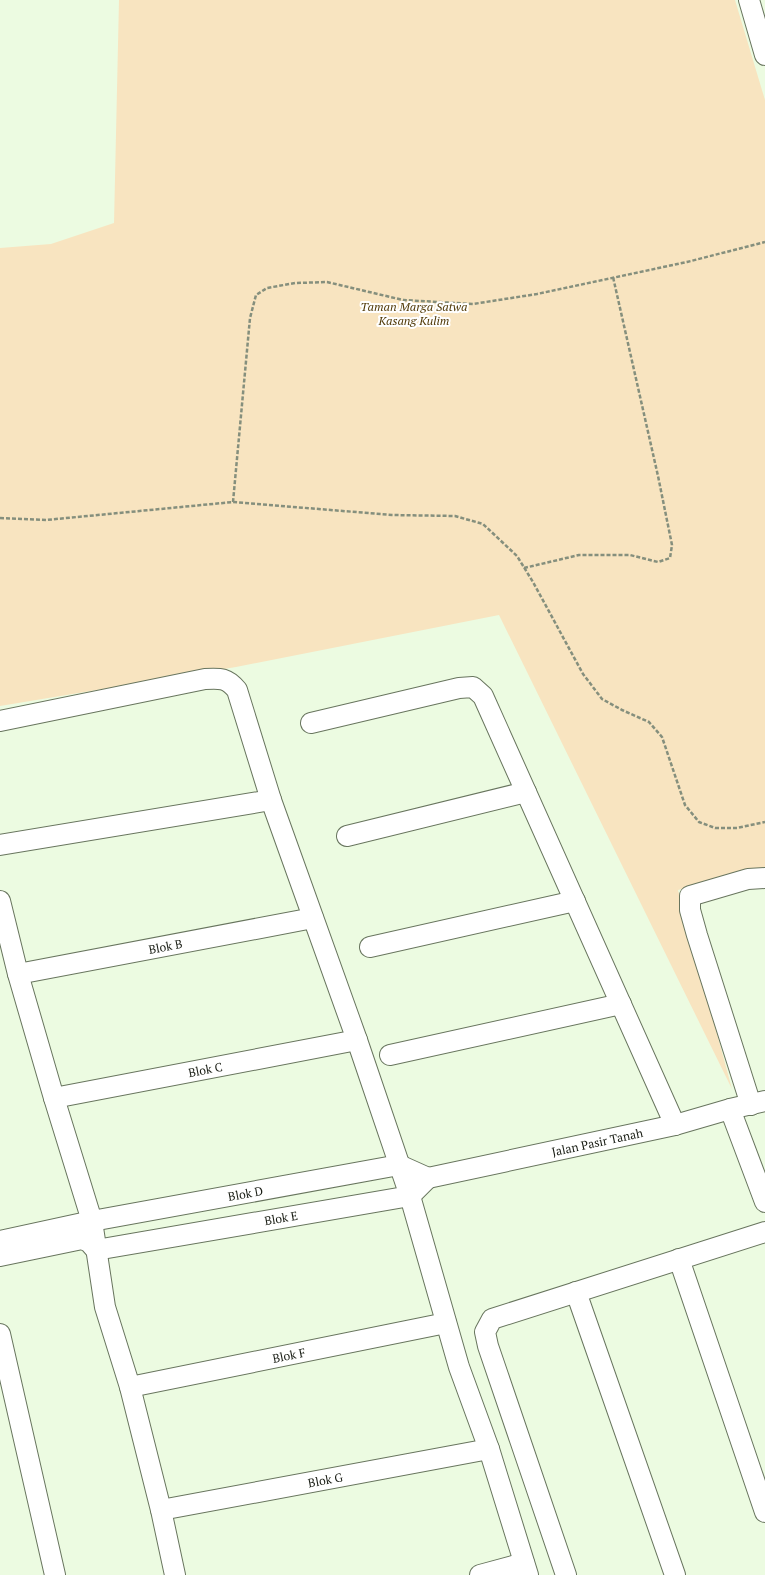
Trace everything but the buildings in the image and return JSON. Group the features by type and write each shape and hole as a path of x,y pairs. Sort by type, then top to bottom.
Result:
{"street":[{"path":"749,0 765,55"},
{"path":"0,722 205,679 216,678 229,681 237,690 271,800 357,1040 398,1165 410,1196 459,1367 489,1449 526,1569 480,1575"},
{"path":"311,723 459,688 473,687 483,696 675,1125"},
{"path":"347,836 526,792"},
{"path":"0,845 271,800"},
{"path":"758,1103 697,936 690,910 690,896 748,879 765,878"},
{"path":"370,947 575,900"},
{"path":"0,901 18,974 92,1221 105,1307 130,1387 161,1510 175,1575"},
{"name":"Blok B","path":"18,974 313,918"},
{"path":"390,1055 621,1004"},
{"name":"Blok C","path":"54,1098 357,1040"},
{"name":"Jalan Pasir Tanah","path":"428,1178 675,1125 758,1103"},
{"path":"730,1110 765,1202"},
{"path":"398,1165 428,1178 410,1196"},
{"name":"Blok D","path":"0,1241 92,1221 398,1165"},
{"name":"Blok E","path":"96,1250 410,1196"},
{"path":"566,1575 488,1346 485,1332 492,1319 765,1232"},
{"path":"0,1256 82,1239 89,1242 96,1250"},
{"path":"679,1259 765,1512"},
{"path":"576,1292 675,1575"},
{"name":"Blok F","path":"130,1387 446,1323"},
{"path":"0,1334 55,1575"},
{"name":"Blok G","path":"161,1510 489,1449"}],"path":[{"path":"234,502 250,318 256,295 267,288 295,283 328,282 403,300 473,304 537,294 613,278 687,262 765,242"},
{"path":"524,568 579,555 630,555 658,562 670,558 672,545 655,460 613,278"},
{"path":"0,518 46,520 234,502 392,515 455,516 483,524 517,556 583,674 602,699 622,710 650,722 662,737 685,805 699,822 715,828 738,828 765,822"}],"green space":[{"name":"Taman Marga Satwa Kasang Kulim","path":"119,0 735,0 765,100 765,869 678,890 732,1089 499,615 236,667 0,706 0,248 51,244 114,223"}]}
